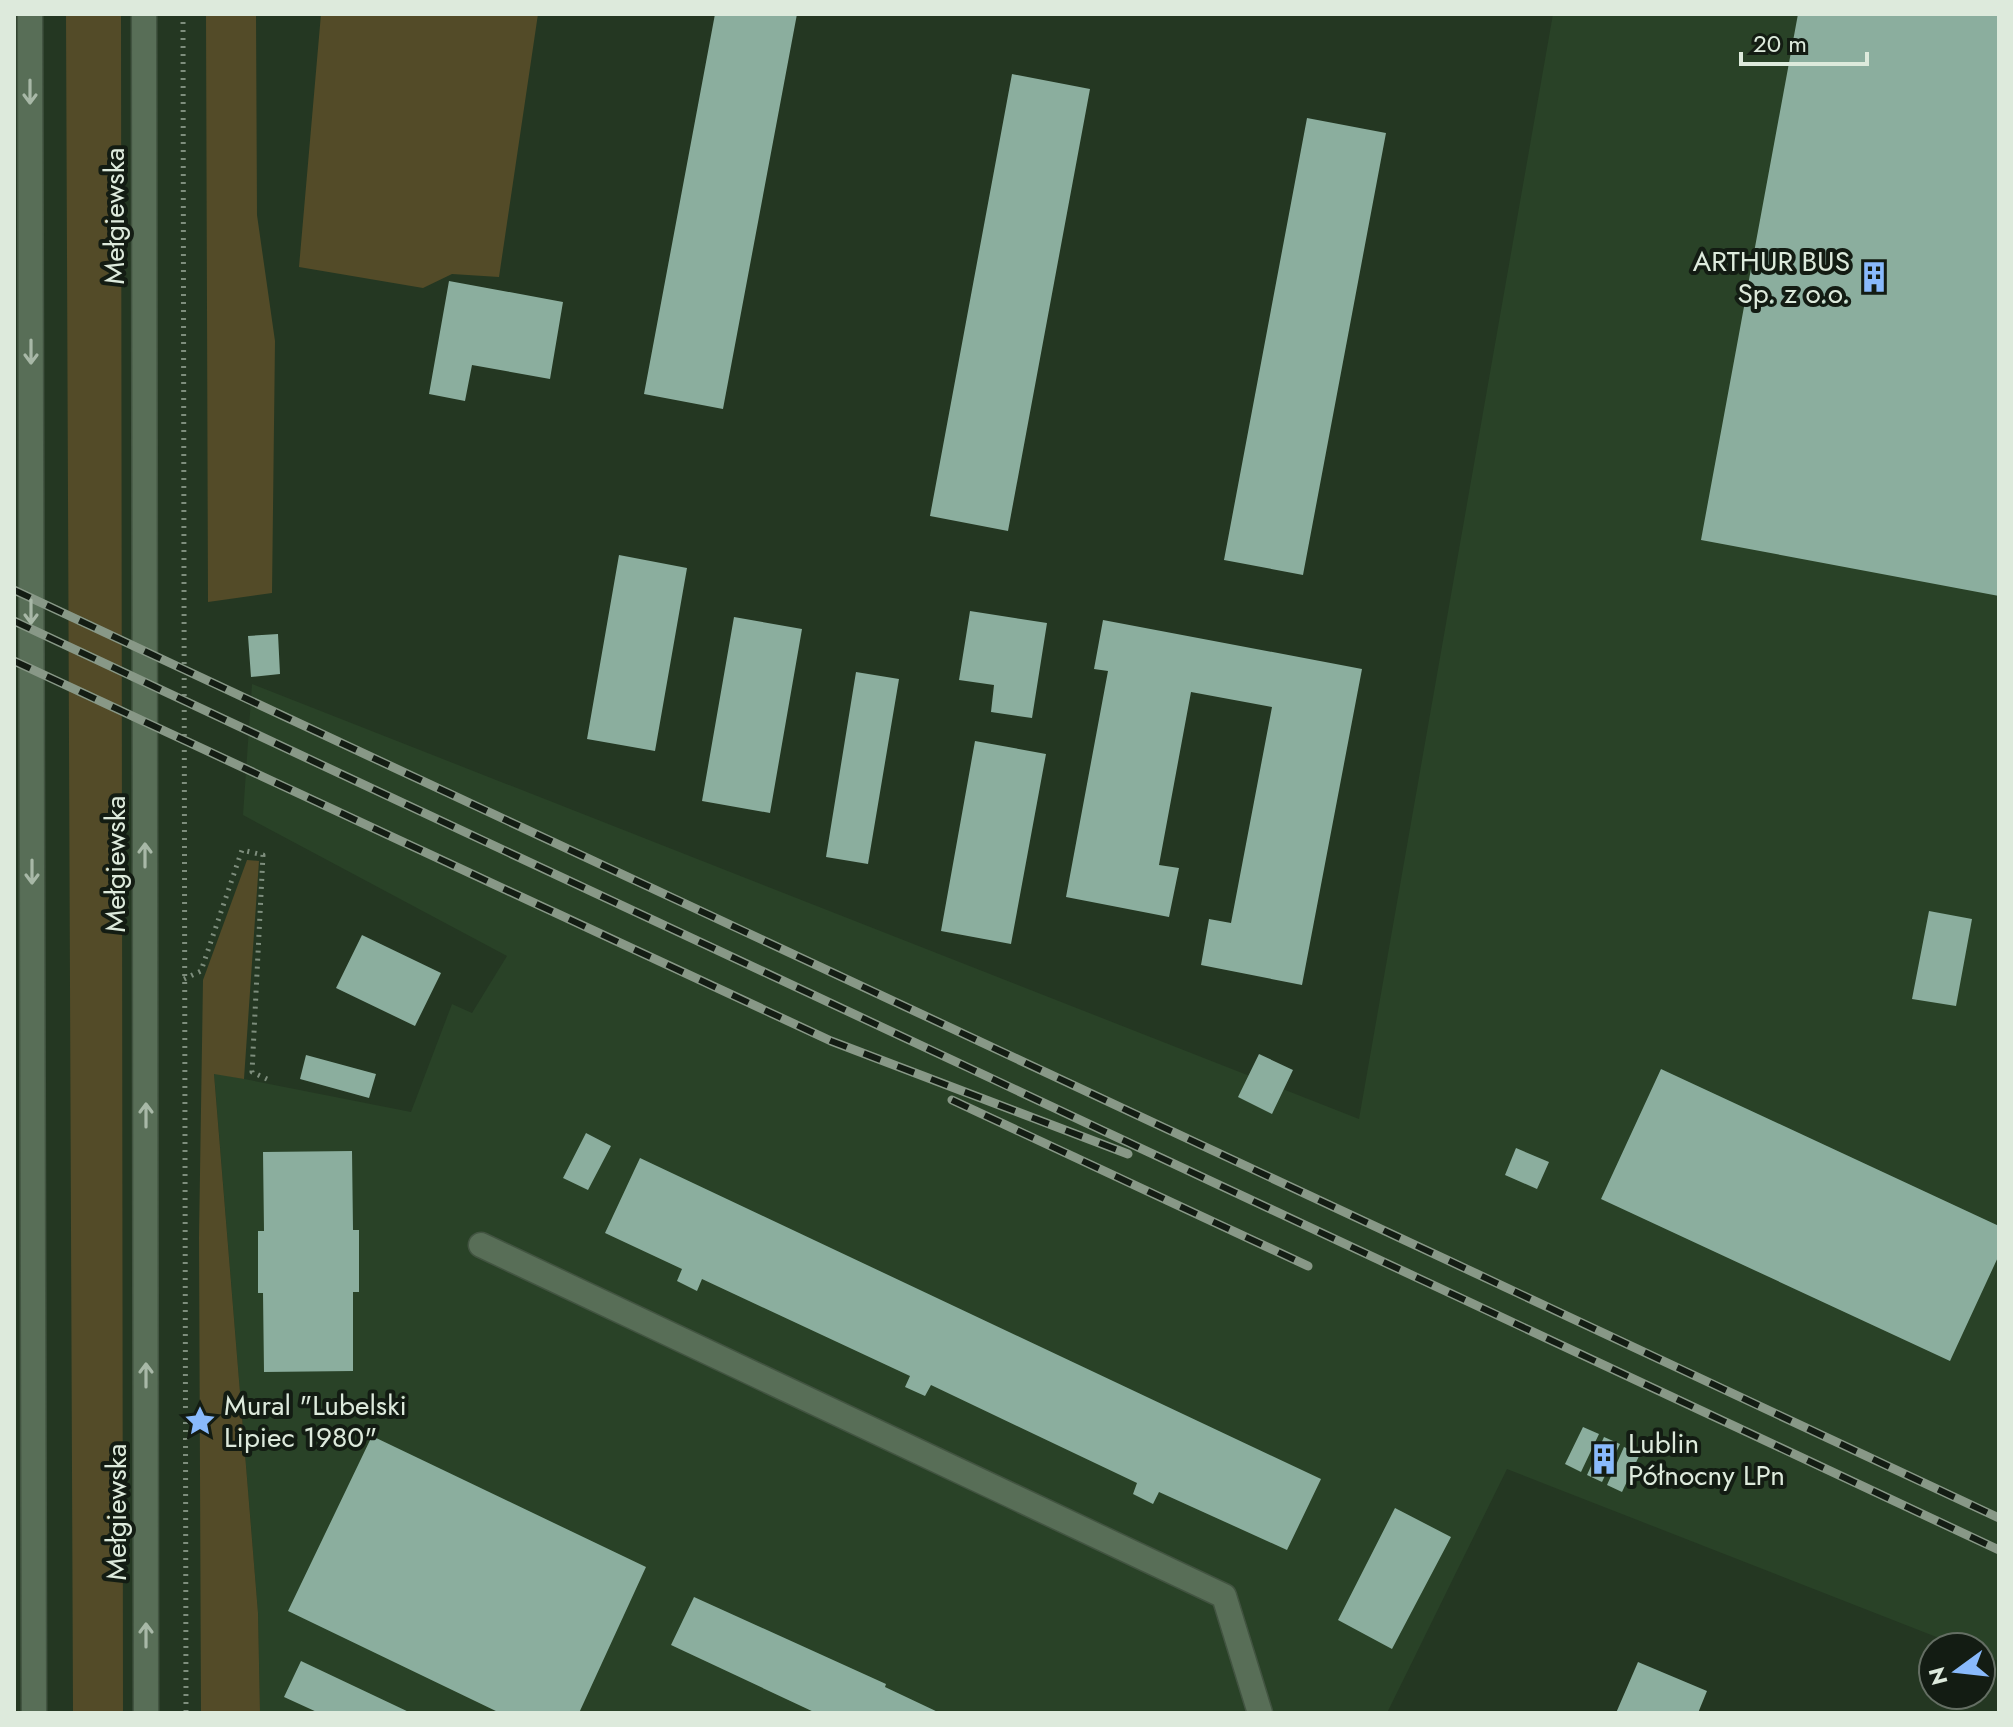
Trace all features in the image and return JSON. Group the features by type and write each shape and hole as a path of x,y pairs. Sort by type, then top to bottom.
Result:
{"main road":[{"path":"30,14 34,1713"},
{"name":"Mełgiewska","path":"144,14 146,1713"},
{"path":"481,1245 1224,1596 1260,1713"}],"path":[{"path":"183,14 186,1713"},
{"path":"184,979 201,971 242,850 263,855 252,1072 269,1080"}],"shaded area":[{"path":"66,14 121,14 123,1713 73,1713"},
{"path":"206,14 256,14 257,215 275,341 272,593 208,602"},
{"path":"321,14 538,14 499,277 452,274 423,288 299,267"},
{"path":"1553,14 1999,14 1999,1661 1997,1631 1921,1631 1507,1469 1387,1713 260,1713 258,1613 214,1073 411,1112 452,1004 472,1013 507,956 243,815 252,684 1359,1119"},
{"path":"247,860 259,861 244,1079 214,1074 258,1613 260,1713 201,1713 199,1238 203,980"}],"building":[{"path":"715,14 797,14 723,409 644,394"},
{"name":"ARTHUR BUS Sp. z o.o.","path":"1798,14 1999,14 1999,596 1701,540"},
{"path":"1012,74 1090,89 1008,531 930,516"},
{"path":"1307,118 1386,133 1303,575 1224,560"},
{"path":"449,281 563,302 550,379 472,365 465,401 429,394"},
{"path":"619,555 687,568 655,751 587,739"},
{"path":"970,611 1047,623 1032,718 991,712 994,685 959,680"},
{"path":"734,617 802,629 770,813 702,801"},
{"path":"1103,620 1362,669 1302,985 1201,965 1209,919 1231,923 1272,707 1191,692 1159,865 1179,868 1169,917 1066,897 1108,671 1094,669"},
{"path":"278,634 280,674 251,677 248,636"},
{"path":"856,672 899,679 868,864 826,857"},
{"path":"975,741 1046,754 1011,944 941,931"},
{"path":"1929,911 1972,919 1956,1006 1912,999"},
{"path":"362,935 441,973 415,1026 336,988"},
{"path":"1259,1054 1293,1070 1272,1114 1238,1097"},
{"path":"306,1055 376,1074 369,1098 300,1079"},
{"path":"1661,1069 1999,1226 1999,1255 1950,1361 1601,1199"},
{"path":"586,1133 611,1146 588,1190 563,1178"},
{"path":"1516,1148 1549,1162 1537,1189 1505,1175"},
{"path":"352,1151 353,1230 359,1230 359,1292 353,1292 353,1371 264,1372 263,1293 258,1293 258,1231 264,1231 263,1152"},
{"path":"640,1158 1321,1479 1287,1550 1159,1492 1153,1504 1133,1494 1137,1483 931,1385 925,1396 905,1387 910,1376 702,1279 697,1291 677,1281 682,1269 605,1233"},
{"path":"1583,1427 1599,1434 1581,1472 1565,1464"},
{"path":"372,1436 646,1567 579,1713 500,1713 288,1611"},
{"name":"Lublin Północny LPn","path":"1604,1437 1620,1444 1602,1482 1587,1475"},
{"path":"1624,1447 1640,1454 1622,1492 1607,1485"},
{"path":"1395,1508 1451,1537 1392,1649 1338,1620"},
{"path":"694,1597 886,1684 885,1687 940,1713 816,1713 671,1645"},
{"path":"301,1661 411,1713 319,1713 284,1697"},
{"path":"1638,1662 1707,1691 1698,1713 1616,1713"}],"railway":[{"path":"14,590 1999,1518"},
{"path":"14,621 1999,1550"},
{"path":"14,661 831,1041 1128,1154"},
{"path":"952,1100 1308,1266"}],"place":[{"name":"ARTHUR BUS Sp. z o.o.","path":"1874,277"},
{"name":"Mural \"Lubelski Lipiec 1980\"","path":"200,1421"},
{"name":"Lublin Północny LPn","path":"1604,1459"}]}
